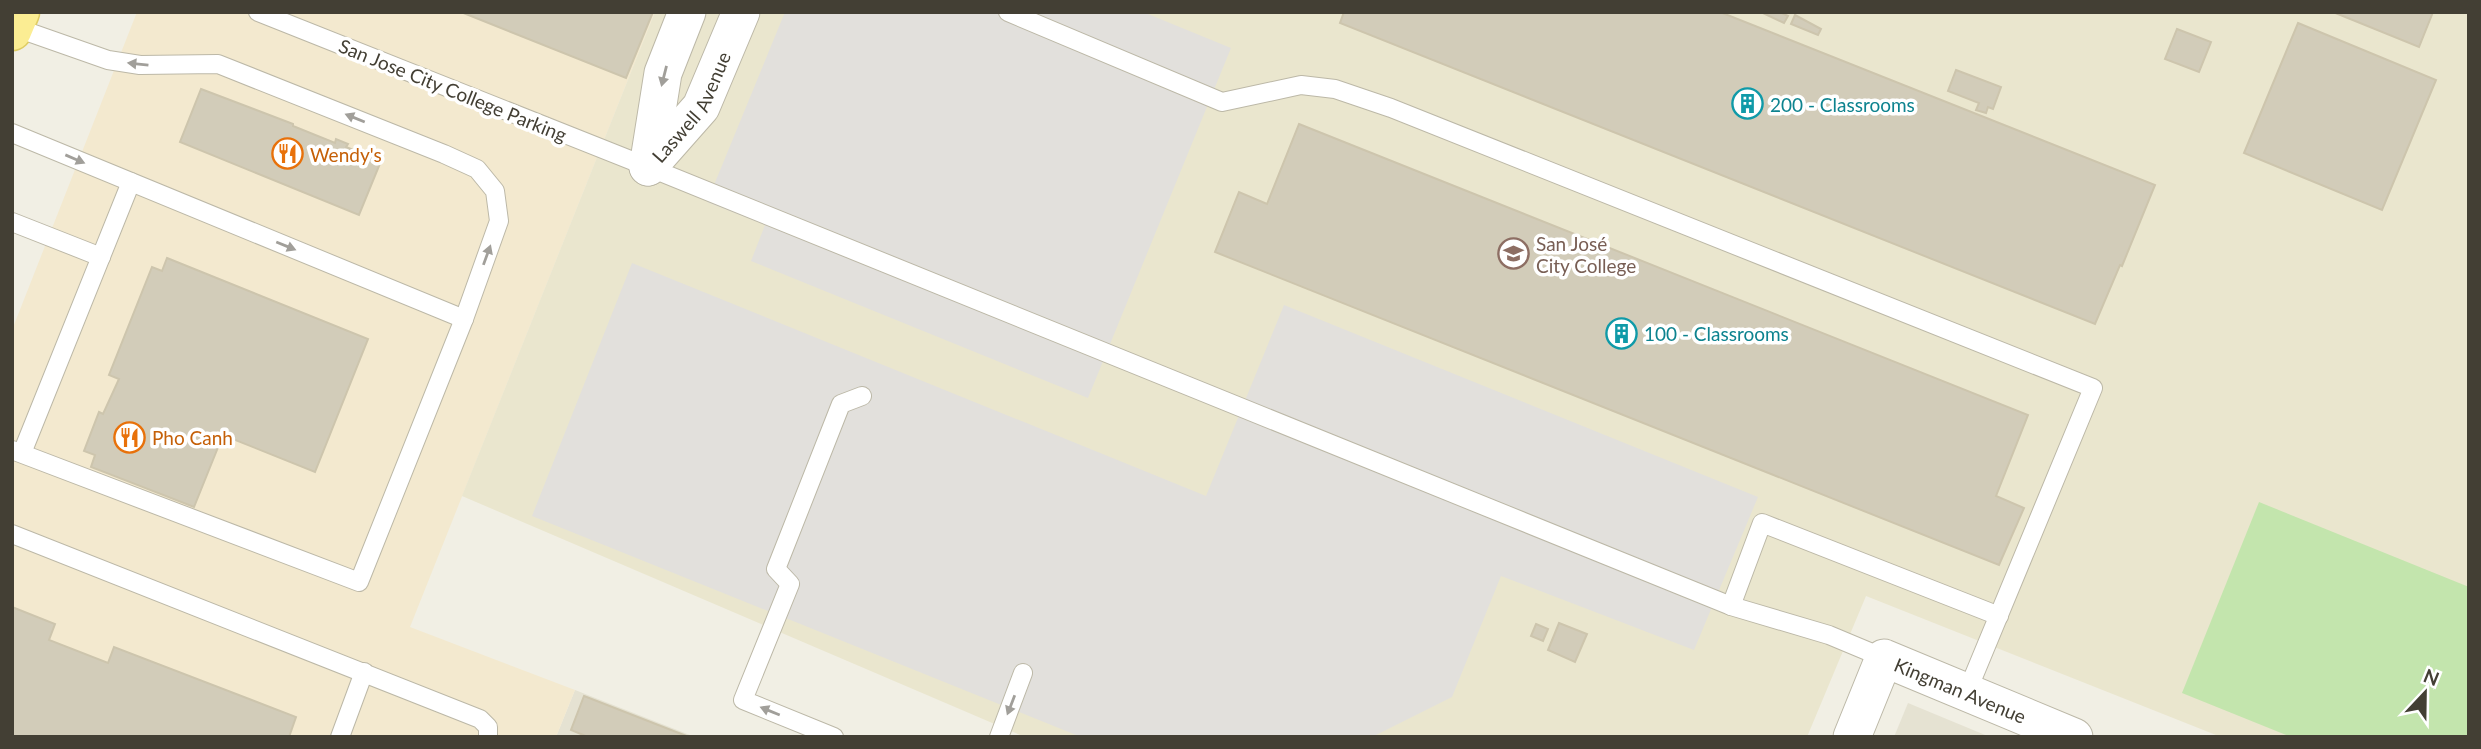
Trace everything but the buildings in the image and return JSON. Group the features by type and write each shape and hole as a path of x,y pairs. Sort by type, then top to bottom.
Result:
{"street":[{"name":"Laswell Avenue","path":"648,167 663,73 687,12"},
{"name":"Laswell Avenue","path":"648,167 701,107 741,12"},
{"name":"Kingman Avenue","path":"1884,658 2074,737"},
{"path":"1852,737 1884,658"}],"lane":[{"name":"San Jose City College Parking","path":"258,12 648,167 1731,606 1829,635 1884,658"},
{"path":"1008,12 1222,102 1301,85 1335,89 1391,108 2093,388 1967,692"},
{"path":"15,23 108,60 140,65 218,64 477,169 495,191 499,221 464,319 359,582 17,452 131,182"},
{"path":"12,133 464,319"},
{"path":"12,222 101,257"},
{"path":"834,737 744,700 790,584 776,569 841,404 862,396"},
{"path":"1731,606 1762,523 1999,616"},
{"path":"12,534 480,719 488,727 488,737"},
{"path":"340,737 364,672"},
{"path":"999,737 1023,673"}],"shaded area":[{"path":"137,12 655,12 410,627 575,690 556,737 12,737 12,330"},
{"name":"San José City College","path":"655,12 2469,12 2469,737 2221,737 1866,596 1807,737 1025,737 462,496"},
{"path":"785,12 1143,12 1231,48 1088,398 751,261 765,225 707,202"},
{"path":"632,263 1206,496 1284,305 1758,497 1694,650 1501,576 1452,697 1372,737 1081,737 532,516"},
{"path":"575,690 695,737 556,737"},
{"path":"1908,703 1990,737 1894,737"}],"green space":[{"path":"2259,502 2469,587 2469,737 2291,737 2182,693"}],"place":[{"name":"200 - Classrooms","path":"1747,104"},
{"name":"Wendy's","path":"287,154"},
{"name":"San José City College","path":"1513,254"},
{"name":"100 - Classrooms","path":"1621,333"},
{"name":"Pho Canh","path":"129,437"}]}
